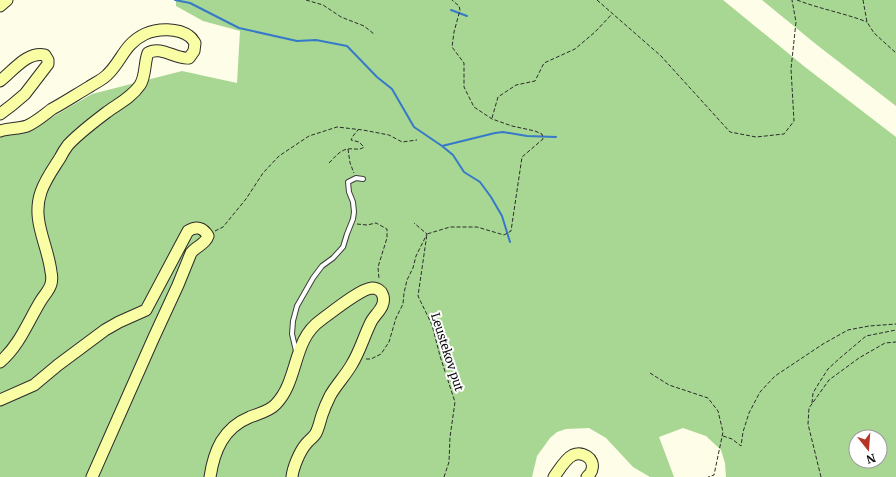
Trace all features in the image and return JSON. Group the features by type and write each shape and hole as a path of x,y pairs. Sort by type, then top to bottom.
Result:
{"main road":[{"path":"0,6 7,0"},
{"path":"0,131 25,126 33,122 105,77 115,67 125,49 146,33 167,30 185,33 191,37 195,43 194,51 189,58 184,59 156,50 148,53 142,81 139,87 130,96 83,132 68,146 57,162 46,181 37,206 40,230 49,259 52,282 48,292 41,300 14,348 0,362"},
{"path":"0,82 23,61 34,55 45,55 48,60 48,64 25,94 0,114"},
{"path":"0,400 34,385 105,330 146,310 174,254 188,231 192,228 198,227 205,231 208,236 206,240 191,253 92,477"},
{"path":"210,477 212,464 217,449 223,438 230,430 246,419 269,409 276,404 284,393 303,340 308,332 318,322 360,293 371,288 379,290 383,296 383,304 372,320 353,363 331,394 316,433 301,451 292,477"},
{"path":"554,477 565,462 572,456 578,454 589,457 592,464 592,469 587,477"}],"lane":[{"path":"297,358 292,334 293,321 297,306 313,278 322,266 334,258 343,247 354,212 354,202 349,192 348,182 356,178 364,179"}],"path":[{"path":"306,0 323,5 341,17 364,26 374,34"},
{"path":"356,356 361,359 371,359 382,354 389,342 396,318 403,304 407,280 413,268 416,256 428,234 450,227 477,227 504,235 511,231 522,157 543,139 542,134 492,119 474,107 464,87 464,63 452,47 454,32 460,10 459,6 452,0"},
{"path":"597,0 661,56 730,132 756,136 784,134 794,121 790,69 796,22 792,0"},
{"path":"797,0 852,16 867,22"},
{"path":"863,0 867,22 874,34 896,53"},
{"path":"492,119 498,97 516,85 535,81 544,63 575,49 595,32 613,13"},
{"path":"208,236 223,227 246,199 263,172 279,156 310,136 337,127 388,135 402,142 417,140"},
{"path":"329,163 341,151 348,149 361,149 364,147 359,142 351,140 352,136 358,130"},
{"path":"348,149 350,163 356,178"},
{"path":"351,223 367,225 376,223 387,229 387,238 378,267 379,290"},
{"path":"414,223 428,234"},
{"name":"Leustekov put","path":"428,234 418,296 432,324 440,356 455,402 450,437 449,462 444,477"},
{"path":"723,436 732,439 741,446 743,432 749,413 760,392 775,376 823,344 848,330 868,326 896,324"},
{"path":"812,403 813,393 819,383 828,369 840,358 866,336 896,330"},
{"path":"821,477 808,424 809,408 829,380 859,358 885,343 896,342"},
{"path":"650,373 669,385 708,398 718,411 724,432 714,475 708,477"}],"green space":[{"path":"176,0 723,0 805,67 896,137 896,477 726,477 725,463 721,450 706,436 683,428 659,437 674,477 650,477 633,467 606,438 589,428 566,429 557,432 550,438 537,456 532,477 0,477 0,125 30,130 92,94 182,71 237,83 240,31 203,21 176,6"},
{"path":"762,0 896,0 896,106 817,45"}],"waterway":[{"path":"175,0 190,3 239,28 297,41 316,40 347,46 377,77 392,89 414,127 453,155 464,172 480,182 502,216 510,242"},
{"path":"451,10 467,16"},
{"path":"442,146 503,132 527,136 556,137"}]}
